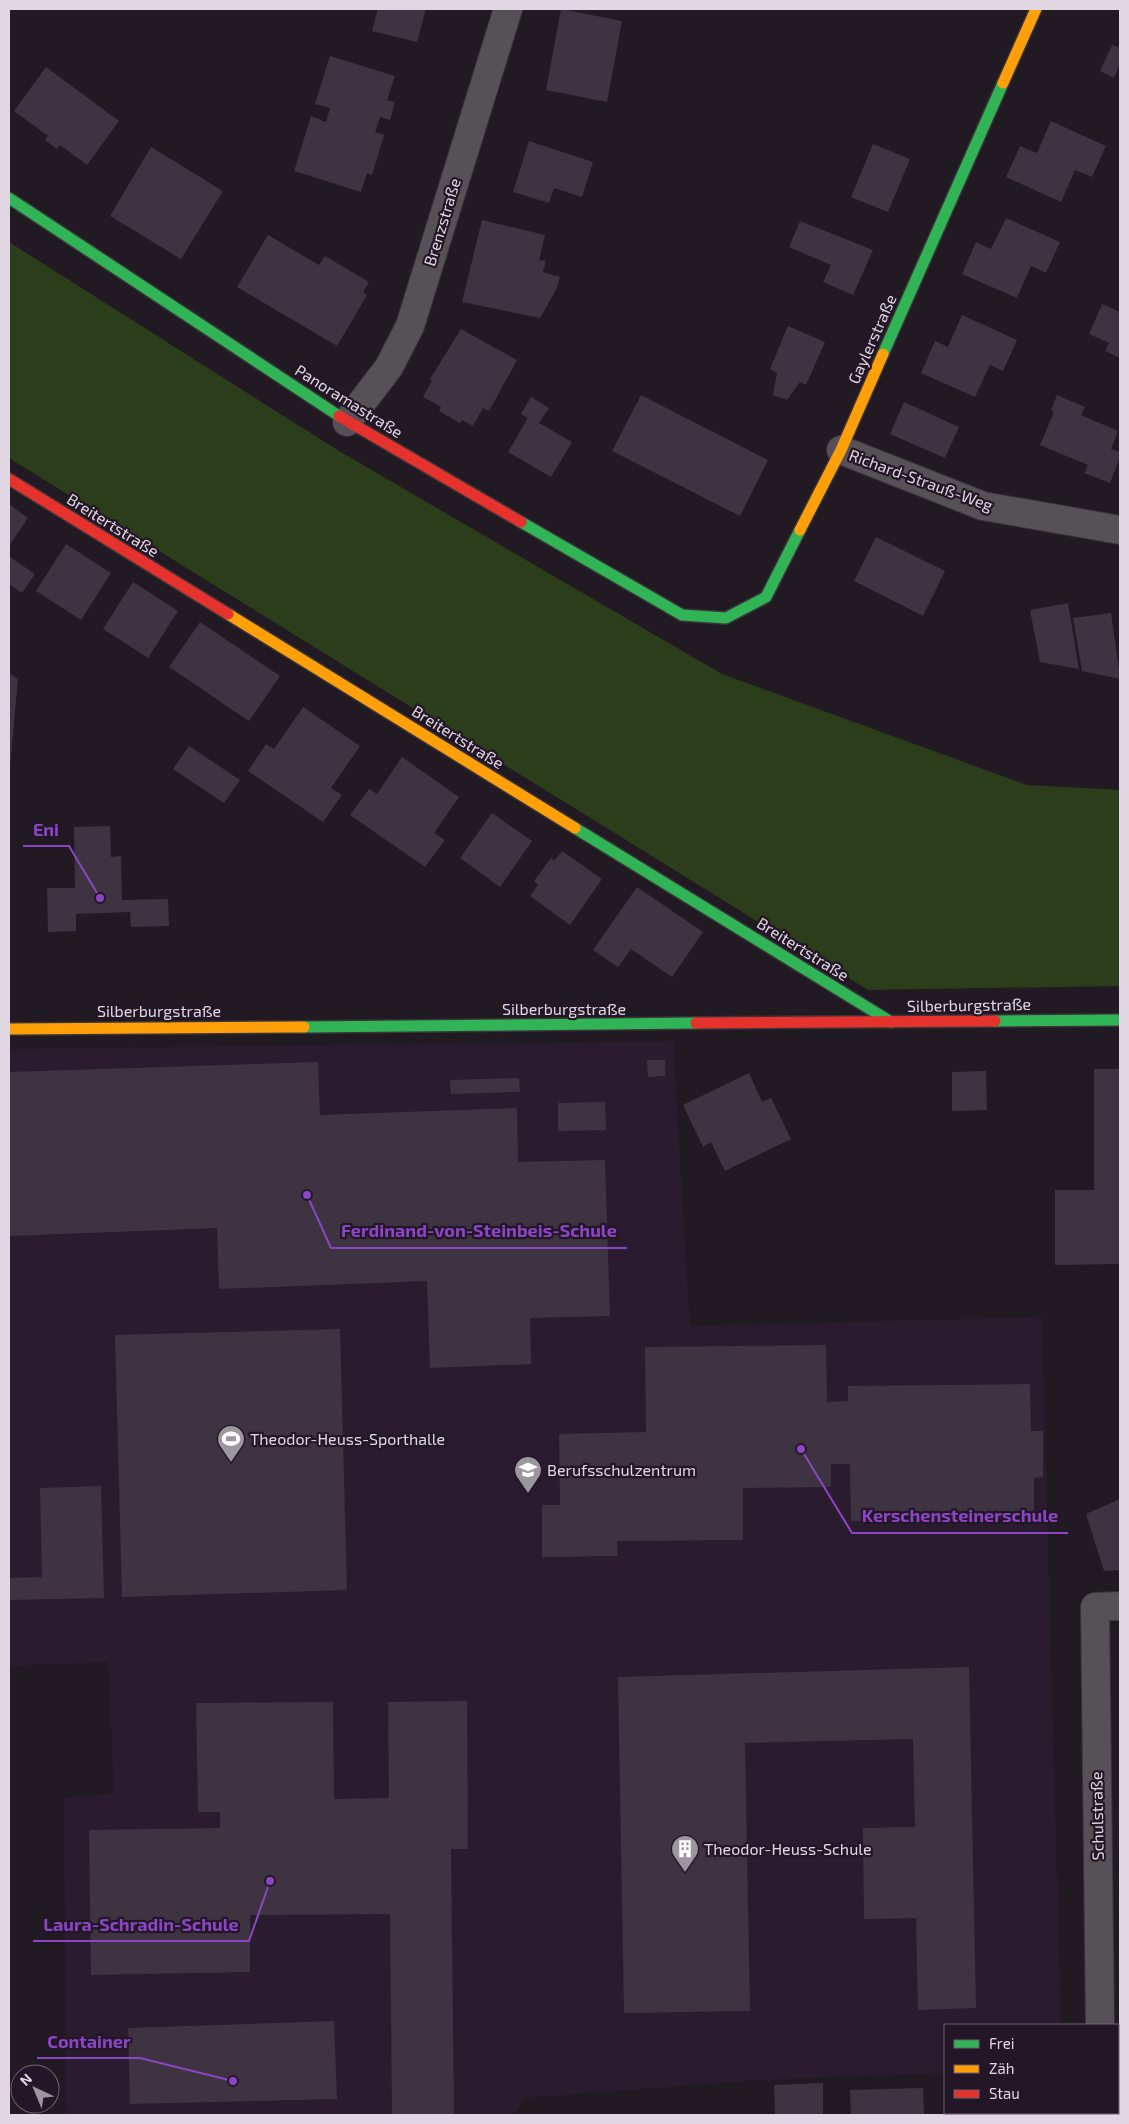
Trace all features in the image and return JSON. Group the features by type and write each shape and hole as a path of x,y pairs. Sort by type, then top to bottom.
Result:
{"street":[{"name":"Brenzstraße","path":"347,422 389,367 410,326 508,9"},
{"name":"Gaylerstraße","path":"682,615 726,618 766,597 841,450 1036,9"},
{"name":"Panoramastraße","path":"9,198 347,422 682,615"},
{"name":"Richard-Strauß-Weg","path":"841,450 983,506 1120,530"},
{"name":"Breitertstraße","path":"9,479 891,1022"},
{"name":"Silberburgstraße","path":"9,1028 1120,1020"},
{"name":"Schulstraße","path":"1100,2024 1107,1606"}],"shaded area":[{"name":"Berufsschulzentrum","path":"673,1041 690,1326 1042,1317 1061,2024 944,2024 944,2073 760,2080 525,2098 514,2115 66,2115 64,1798 114,1793 108,1662 9,1666 9,1049"}],"green space":[{"path":"9,242 339,451 722,674 1027,785 1120,790 1120,986 868,990 9,458"}],"building":[{"path":"378,9 426,9 417,42 372,31"},
{"path":"561,9 622,21 607,102 546,90"},
{"path":"1112,45 1120,48 1120,63 1114,78 1100,71"},
{"path":"330,56 395,76 387,100 395,102 390,120 380,117 375,132 384,135 372,175 367,173 361,192 294,171 311,116 326,122 330,108 315,104"},
{"path":"46,67 119,121 87,165 60,145 57,149 45,140 48,136 14,111"},
{"path":"1051,121 1106,146 1092,177 1075,170 1061,202 1006,177 1020,146 1037,153"},
{"path":"529,141 593,162 582,197 554,188 549,203 513,192"},
{"path":"873,144 910,159 888,212 851,197"},
{"path":"151,147 223,191 181,259 110,216"},
{"path":"1006,218 1060,242 1046,273 1031,266 1017,298 962,274 976,242 991,249"},
{"path":"482,220 545,235 539,260 546,261 543,272 560,277 556,290 540,318 462,302"},
{"path":"800,221 873,250 853,295 823,282 831,265 789,247"},
{"path":"268,235 319,265 325,256 369,282 363,292 367,295 337,346 237,287"},
{"path":"1102,304 1120,312 1120,358 1105,351 1109,343 1089,334"},
{"path":"962,315 1017,340 1003,371 990,365 975,397 921,373 935,341 948,347"},
{"path":"788,326 825,342 806,385 800,382 787,400 773,395 777,373 770,369"},
{"path":"461,329 517,360 489,411 483,408 473,426 462,420 460,423 439,411 441,407 423,397 432,380 430,379"},
{"path":"641,395 768,460 740,516 612,451"},
{"path":"1057,395 1085,407 1081,415 1118,431 1111,449 1120,452 1120,457 1110,483 1084,473 1088,465 1040,445 1054,412 1051,410"},
{"path":"531,397 549,408 539,423 572,442 551,477 508,452 528,418 521,414"},
{"path":"904,402 959,427 945,458 890,434"},
{"path":"9,504 28,518 9,546"},
{"path":"876,537 945,571 923,616 854,581"},
{"path":"66,544 111,573 81,620 36,591"},
{"path":"10,557 35,574 22,593 9,584"},
{"path":"133,582 178,611 148,658 103,629"},
{"path":"1068,603 1079,669 1040,662 1030,610"},
{"path":"1111,613 1120,679 1082,671 1073,618"},
{"path":"200,622 280,676 249,721 169,667"},
{"path":"9,673 18,679 10,767 9,766"},
{"path":"303,707 360,746 331,788 342,795 323,822 248,771 266,744 274,749"},
{"path":"189,746 240,780 224,803 173,769"},
{"path":"402,757 459,797 434,833 445,840 425,867 350,815 369,789 377,794"},
{"path":"492,813 532,841 500,887 460,858"},
{"path":"110,826 111,857 121,856 122,900 168,899 169,926 131,927 130,912 76,914 76,931 48,932 47,888 75,888 74,827"},
{"path":"562,851 602,879 570,925 530,896 538,885 534,881 551,858 554,861"},
{"path":"637,887 703,932 672,977 631,949 618,967 593,950"},
{"path":"647,1060 665,1060 665,1076 648,1077"},
{"path":"318,1062 320,1115 517,1108 518,1162 605,1160 610,1316 530,1318 531,1364 430,1368 427,1281 219,1289 217,1228 9,1236 9,1072"},
{"path":"1094,1069 1120,1069 1120,1264 1055,1265 1055,1190 1094,1190"},
{"path":"986,1071 987,1110 952,1111 952,1072"},
{"path":"749,1073 762,1102 771,1098 791,1139 725,1171 711,1142 703,1147 683,1105"},
{"path":"519,1078 520,1092 451,1094 450,1080"},
{"path":"605,1102 606,1130 558,1131 558,1103"},
{"name":"Theodor-Heuss-Sporthalle","path":"340,1329 347,1590 122,1597 115,1335"},
{"path":"826,1345 827,1402 848,1401 848,1386 1030,1384 1031,1431 1043,1431 1043,1477 1034,1478 1034,1518 851,1521 850,1464 831,1464 831,1487 743,1488 743,1540 617,1541 618,1556 542,1557 542,1505 560,1505 559,1434 646,1432 645,1347"},
{"path":"101,1486 104,1598 9,1600 9,1578 42,1577 40,1488"},
{"path":"1120,1499 1120,1570 1104,1571 1086,1514"},
{"name":"Theodor-Heuss-Schule","path":"969,1667 976,2008 918,2010 916,1918 864,1919 863,1828 915,1827 913,1739 745,1743 750,2011 624,2013 618,1677"},
{"path":"467,1701 468,1849 451,1849 454,2115 392,2115 390,1914 250,1915 250,1972 91,1975 89,1830 220,1828 220,1812 198,1812 196,1703 333,1702 334,1799 389,1798 388,1702"},
{"path":"334,2021 337,2099 130,2104 128,2028"},
{"path":"823,2083 823,2115 775,2115 774,2085"},
{"path":"923,2088 924,2115 851,2115 850,2090"}],"traffic: fast":[{"path":"883,354 1003,83"},
{"path":"9,198 339,416"},
{"path":"521,522 682,615 726,618 766,597 800,530"},
{"path":"575,828 891,1022"},
{"path":"995,1021 1120,1020"},
{"path":"304,1027 696,1023"}],"traffic: slow":[{"path":"1003,83 1036,9"},
{"path":"800,530 841,450 883,354"},
{"path":"228,614 575,828"},
{"path":"9,1029 304,1027"}],"traffic: jam":[{"path":"339,416 521,522"},
{"path":"9,479 228,614"},
{"path":"696,1023 995,1021"}],"place":[{"name":"Eni","path":"100,898"},
{"name":"Ferdinand-von-Steinbeis-Schule","path":"307,1195"},
{"name":"Kerschensteinerschule","path":"801,1449"},
{"name":"Theodor-Heuss-Sporthalle","path":"231,1463"},
{"name":"Berufsschulzentrum","path":"528,1494"},
{"name":"Theodor-Heuss-Schule","path":"685,1873"},
{"name":"Laura-Schradin-Schule","path":"270,1881"},
{"name":"Container","path":"233,2081"}]}
